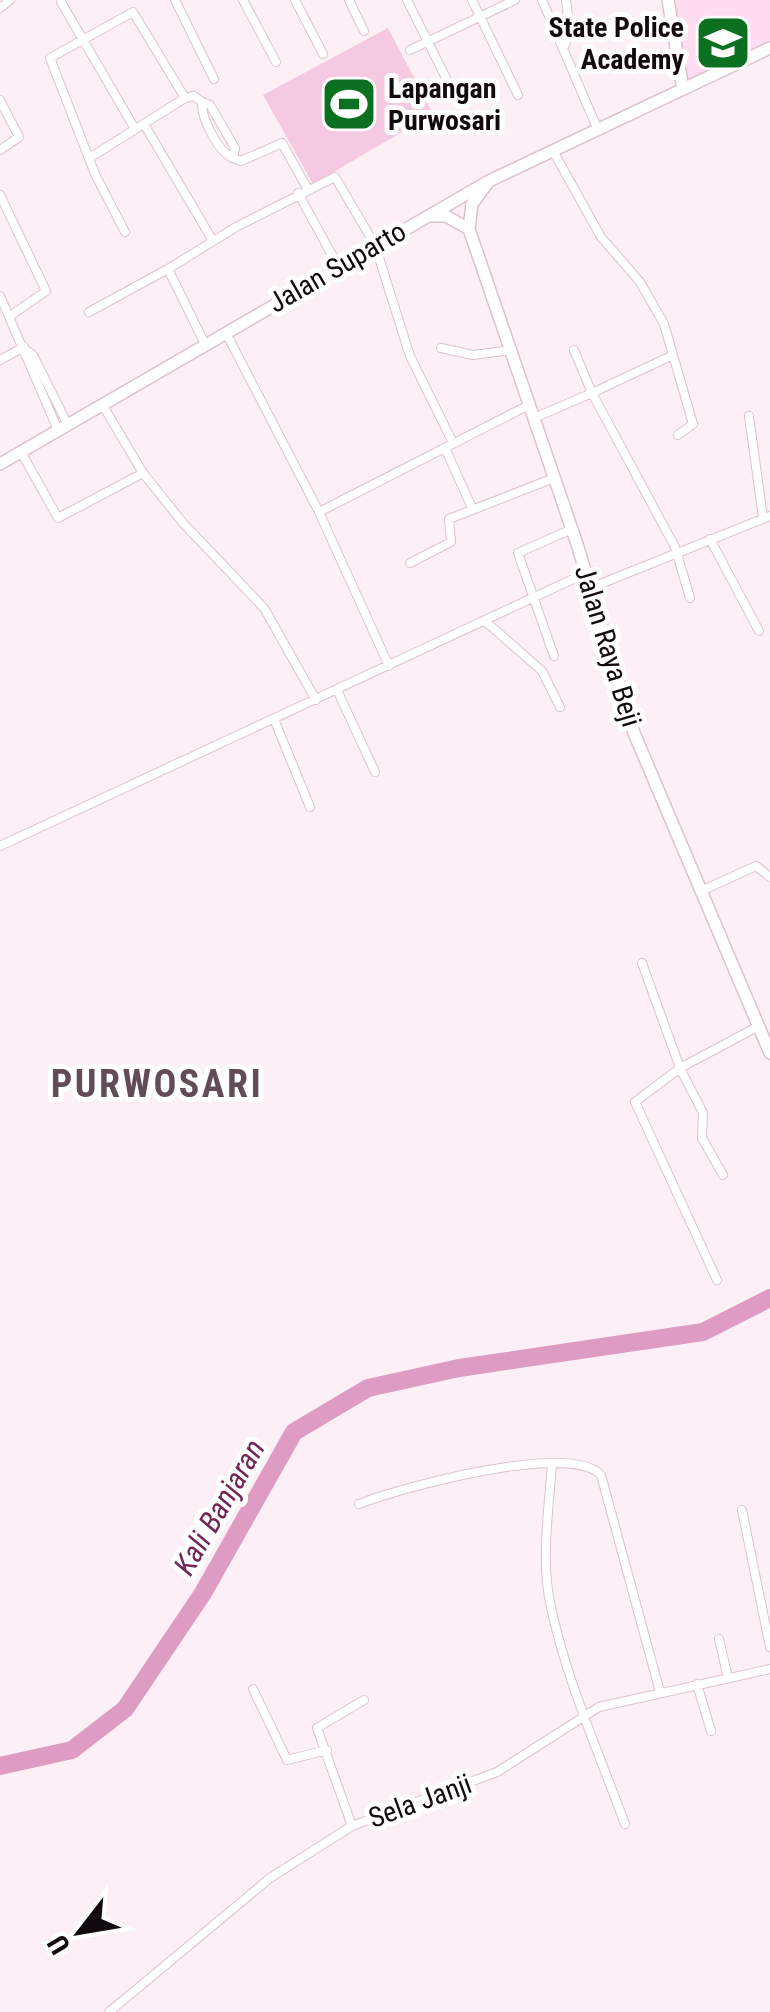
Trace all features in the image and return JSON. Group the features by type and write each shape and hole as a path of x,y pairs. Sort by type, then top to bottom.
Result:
{"street":[{"path":"175,0 214,79"},
{"path":"244,0 276,62"},
{"path":"295,0 322,54"},
{"path":"349,0 364,31"},
{"path":"407,0 457,100"},
{"path":"472,0 518,95"},
{"path":"410,50 514,0"},
{"path":"542,0 565,45 598,130"},
{"path":"565,45 570,30 566,0"},
{"path":"668,0 683,90"},
{"path":"61,2 213,242"},
{"path":"125,232 50,61 83,39 136,14 185,98"},
{"name":"Jalan Suparto","path":"0,464 488,181 770,48"},
{"path":"91,157 194,96 202,102 202,112 224,154 240,161 282,143 307,188"},
{"path":"0,100 19,137 0,150"},
{"path":"554,151 601,237 650,297 664,324 692,424 678,435"},
{"path":"89,312 307,188 335,177 375,245 410,356 472,508"},
{"path":"422,218 446,216 469,229 472,204 488,181"},
{"path":"0,194 46,292 10,316"},
{"path":"298,194 338,266"},
{"name":"Jalan Raya Beji","path":"469,229 572,529 634,733 767,1038 770,1054"},
{"path":"168,269 205,344"},
{"path":"0,296 25,348 26,360 63,428"},
{"path":"226,332 320,512 389,666"},
{"path":"0,360 25,348"},
{"path":"440,348 473,355 512,350"},
{"path":"574,350 592,393 675,552 690,598"},
{"path":"534,418 671,356"},
{"path":"102,404 142,473 183,523 255,595 316,700"},
{"path":"320,512 530,404"},
{"path":"590,588 767,517 750,416"},
{"path":"22,452 58,518 142,473"},
{"path":"410,564 452,542 448,519 554,478"},
{"path":"554,656 518,552 572,529"},
{"path":"710,539 758,631"},
{"path":"0,846 586,573"},
{"path":"486,621 512,650 542,671 560,707"},
{"path":"337,690 375,772"},
{"path":"274,719 310,807"},
{"path":"702,892 756,866 764,868 770,877"},
{"path":"642,963 680,1068 704,1113 702,1138 723,1175"},
{"path":"717,1280 635,1102 680,1068 759,1026"},
{"path":"552,1463 546,1551 550,1602 584,1714 625,1824"},
{"path":"360,1504 470,1472 552,1463 589,1467 601,1475 660,1692"},
{"path":"742,1510 770,1647"},
{"path":"719,1639 728,1678"},
{"name":"Sela Janji","path":"109,2012 270,1878 352,1826 497,1772 584,1714 660,1692 770,1670"},
{"path":"697,1684 712,1731"},
{"path":"253,1689 287,1760 326,1750"},
{"path":"352,1826 316,1728 364,1700"}],"shaded area":[{"name":"State Police Academy","path":"668,0 770,0 770,48 683,89"},
{"name":"Lapangan Purwosari","path":"388,28 433,114 313,184 263,95"}],"waterway":[{"name":"Kali Banjaran","path":"0,1766 72,1750 125,1709 203,1593 294,1432 368,1388 459,1368 703,1332 770,1298"}],"place":[{"name":"State Police Academy","path":"723,43"},
{"name":"Lapangan Purwosari","path":"349,104"}],"district":[{"name":"PURWOSARI","path":"157,1084"}]}
